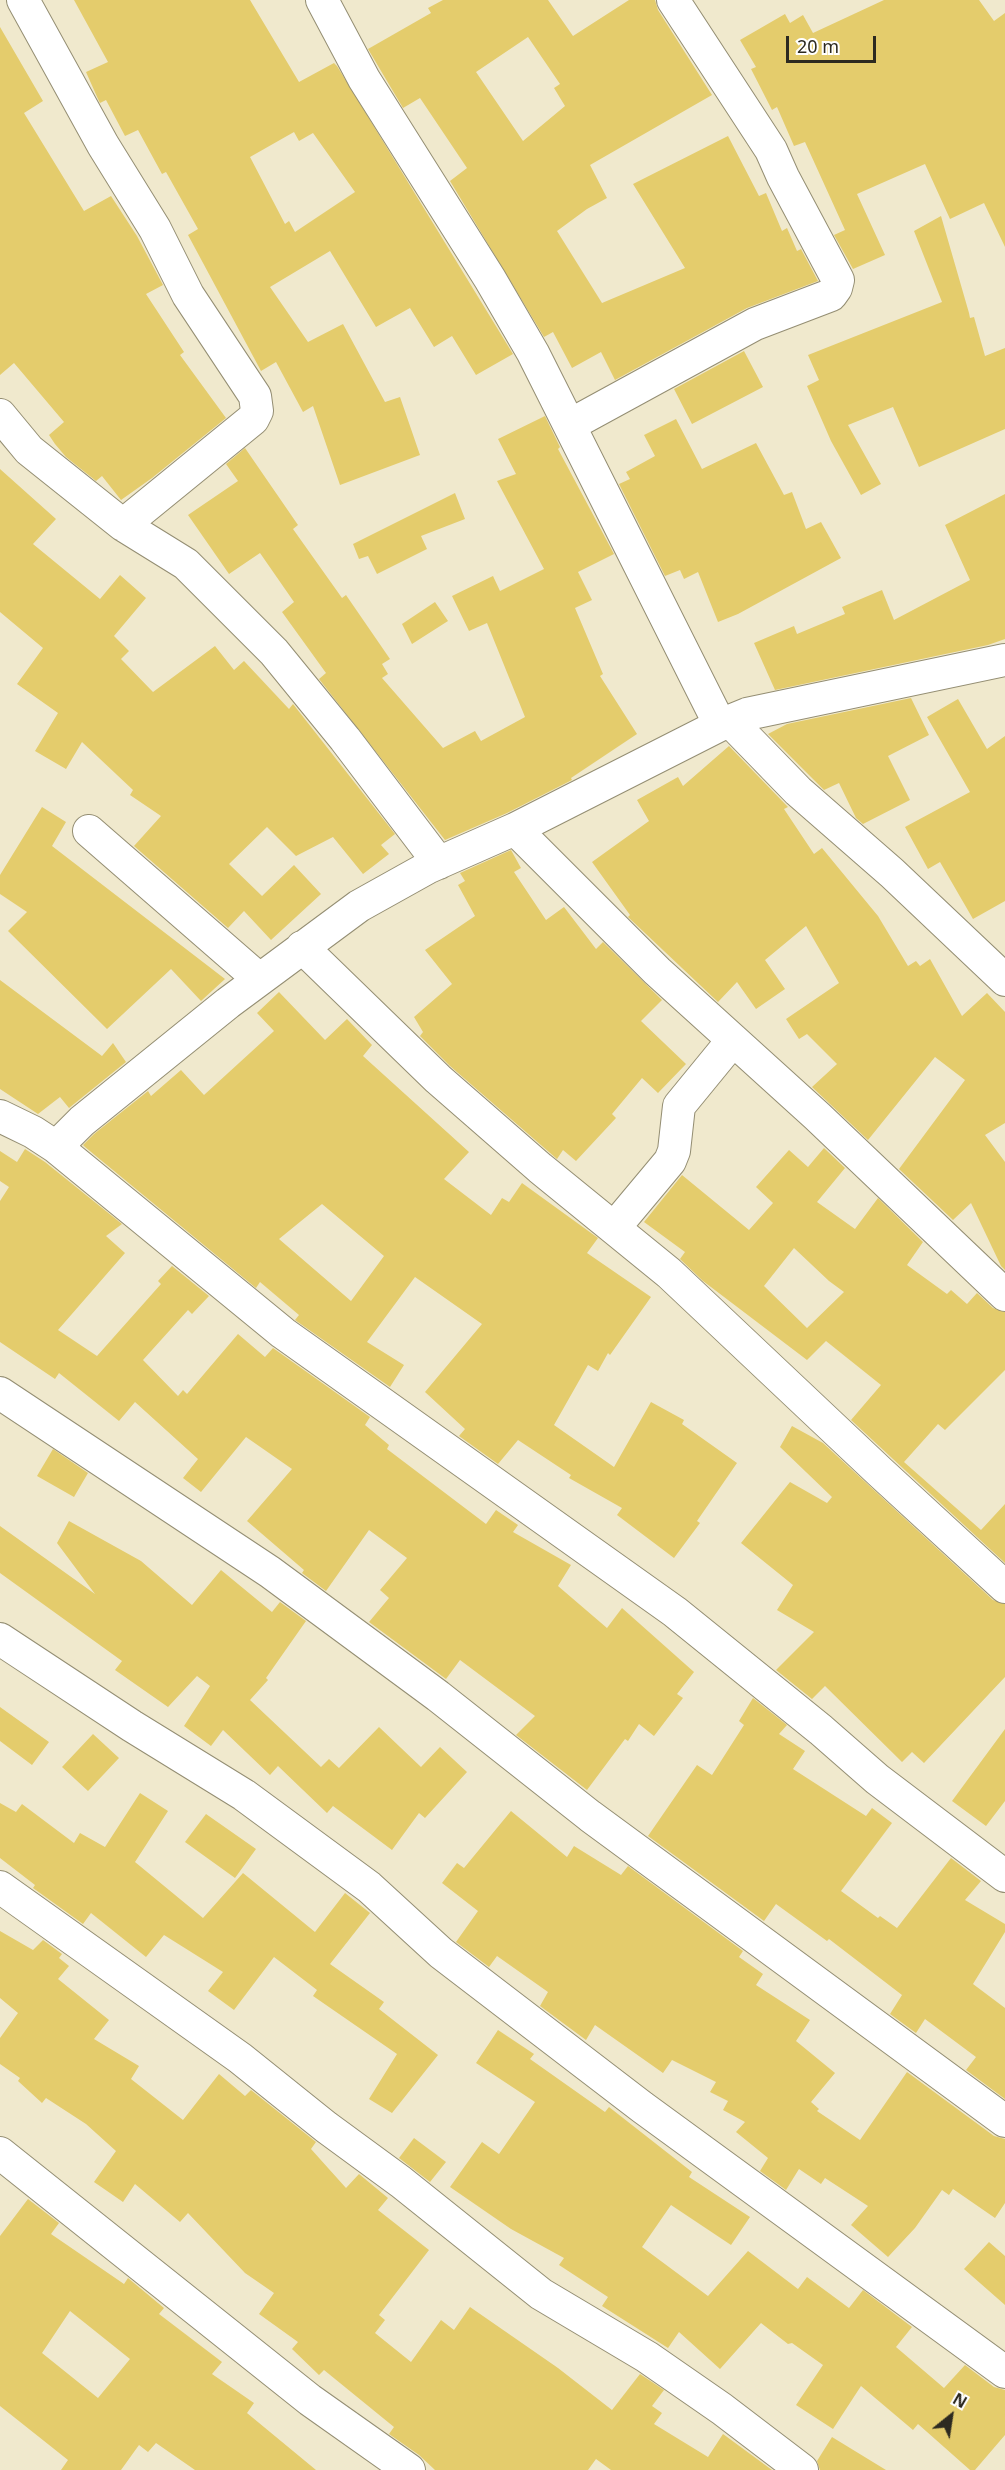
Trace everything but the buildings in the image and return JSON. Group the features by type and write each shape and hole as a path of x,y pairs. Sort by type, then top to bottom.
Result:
{"street":[{"path":"23,0 103,145 155,229 188,295 255,396 257,411 253,419 123,525"},
{"path":"322,0 364,79 490,279 533,353 725,723 798,791 892,873 1005,980"},
{"path":"570,425 755,324 831,295 838,280 771,150 673,0"},
{"path":"0,415 28,450 123,525 186,564 274,651 345,739 439,863"},
{"path":"56,1147 82,1121 302,947 359,906 439,863 515,829 747,714 1002,666"},
{"path":"515,829 657,971 817,1116 1005,1295"},
{"path":"89,831 259,979"},
{"path":"302,947 438,1079 669,1273 879,1472 1005,1587"},
{"path":"614,1228 670,1161 674,1151 679,1106 733,1040"},
{"path":"3,1123 33,1132 56,1147 283,1333 675,1612 821,1730 877,1779 1005,1876"},
{"path":"0,1393 270,1572 438,1696 590,1816 1005,2121"},
{"path":"0,1639 171,1751 244,1795 369,1887 441,1953 642,2107 1005,2373"},
{"path":"0,1887 240,2058 541,2294 647,2357 722,2409 802,2470"},
{"path":"0,2153 310,2400 409,2470"}]}
